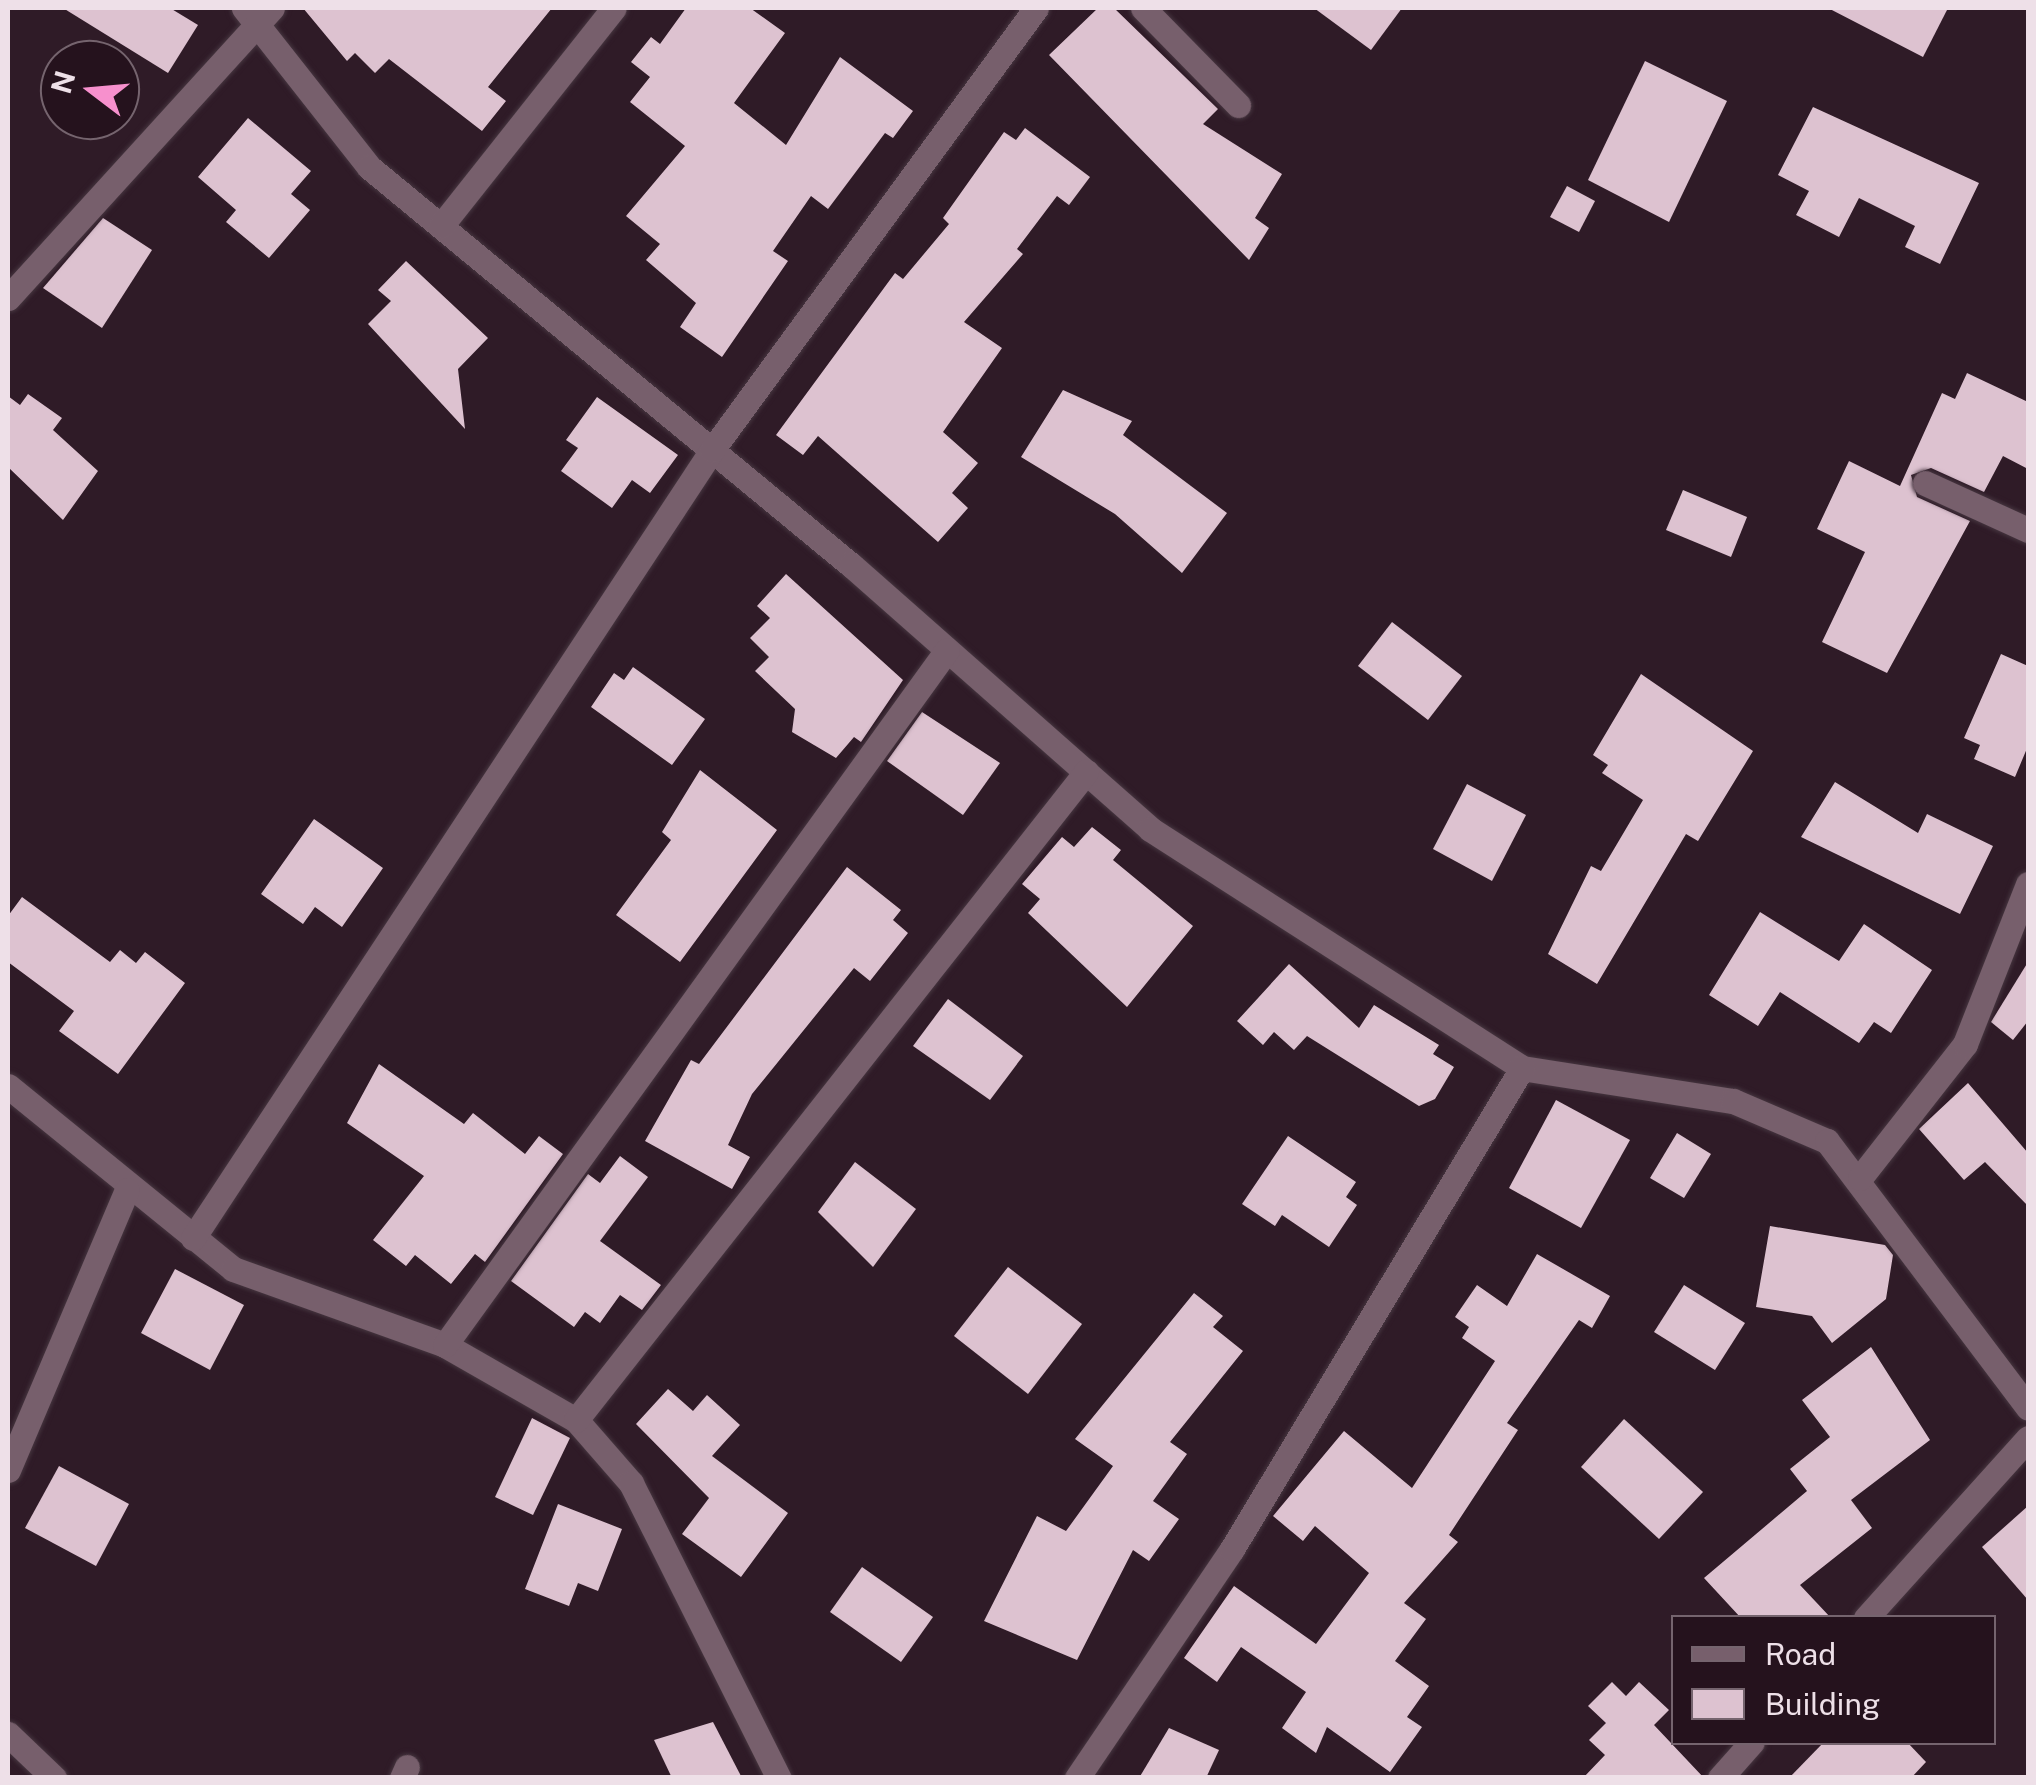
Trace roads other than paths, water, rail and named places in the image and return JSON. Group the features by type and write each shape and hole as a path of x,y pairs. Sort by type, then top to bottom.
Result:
{"street":[{"path":"441,226 614,8"},
{"path":"193,1238 712,450 1036,8"},
{"path":"1144,8 1238,105"},
{"path":"8,298 258,13 369,168 712,450 948,650 1150,829 1522,1068 1733,1100 1827,1141 1860,1178 2028,1408"},
{"path":"1925,483 2028,530"},
{"path":"444,1345 948,650"},
{"path":"576,1420 1086,772"},
{"path":"1860,1178 1964,1044 2028,884"},
{"path":"1077,1778 1232,1549 1522,1068"},
{"path":"8,1086 127,1190 233,1269 444,1345 576,1420 631,1483 779,1778"},
{"path":"8,1470 127,1190"},
{"path":"1869,1615 2028,1438"},
{"path":"8,1734 54,1778"},
{"path":"1720,1778 1749,1745"}]}
